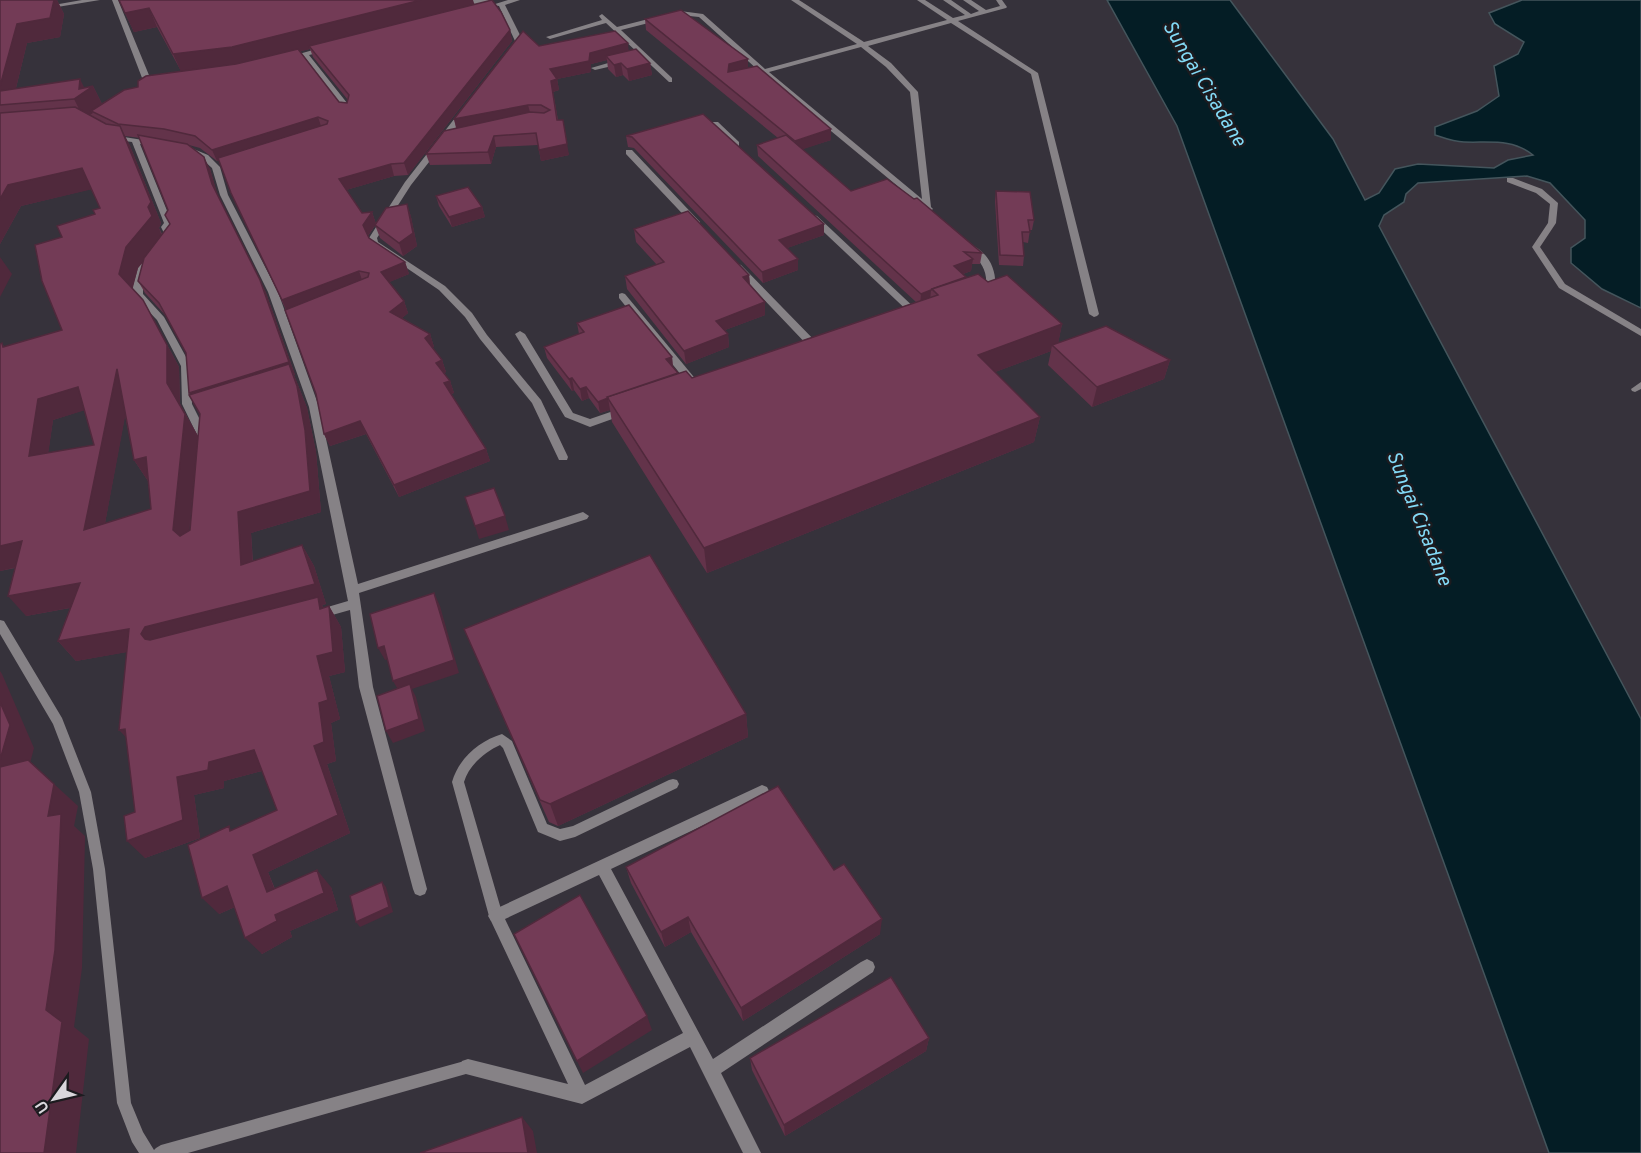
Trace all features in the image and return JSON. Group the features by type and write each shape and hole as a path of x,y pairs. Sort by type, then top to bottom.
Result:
{"street":[{"path":"36,9 97,0"},
{"path":"115,0 148,82"},
{"path":"466,0 478,3 488,0"},
{"path":"468,12 517,0"},
{"path":"794,0 861,45 907,82 914,92 927,207"},
{"path":"920,0 1034,73 1094,314"},
{"path":"946,0 970,16"},
{"path":"966,0 985,12"},
{"path":"743,77 1004,7 999,0"},
{"path":"501,4 519,41 506,57"},
{"path":"616,29 680,13 701,15 763,71 935,215"},
{"path":"550,37 604,19 669,80"},
{"path":"284,59 337,45"},
{"path":"304,54 348,110"},
{"path":"595,68 644,55"},
{"path":"139,88 148,82 167,81"},
{"path":"472,101 408,184 373,238 374,243 442,288 469,315 483,337 537,402 563,457"},
{"path":"715,124 740,148"},
{"path":"104,131 121,140 174,146 197,152 221,166 224,195 288,318 297,379 314,407 353,590 366,687 420,889"},
{"path":"444,138 455,136"},
{"path":"136,143 168,223 165,226 170,237 162,246"},
{"path":"629,152 702,229"},
{"path":"807,211 916,314"},
{"path":"961,238 986,262 993,275 990,288 969,296"},
{"path":"150,259 143,266 138,282 138,295 161,319 186,366 187,404 205,435 204,445"},
{"path":"735,263 816,348"},
{"path":"622,296 696,386"},
{"path":"905,318 926,310"},
{"path":"520,334 569,415 590,423 632,408"},
{"path":"805,352 827,345"},
{"path":"685,390 706,383"},
{"path":"192,413 203,409"},
{"path":"353,590 583,516"},
{"path":"299,618 355,604"},
{"path":"582,1096 496,916 603,868 762,791"},
{"path":"603,868 693,1036 752,1153"},
{"path":"709,1071 867,967"},
{"path":"468,1067 582,1096 693,1036"}],"lane":[{"path":"1510,180 1539,191 1554,204 1552,223 1536,247 1562,286 1641,333"},
{"path":"0,624 58,722 85,792 99,869 124,1103 137,1137 148,1153"},
{"path":"496,916 458,782 462,770 494,740 502,739 508,745 542,828 551,834 575,831 673,784"},
{"path":"162,1153 468,1067"}],"water":[{"name":"Sungai Cisadane","path":"1107,0 1230,0 1333,139 1365,200 1379,193 1395,169 1418,164 1494,168 1508,160 1533,155 1509,144 1460,142 1435,135 1435,127 1477,111 1499,96 1494,66 1518,54 1524,42 1495,24 1489,13 1522,0 1641,0 1641,308 1602,289 1571,263 1571,248 1585,238 1585,220 1550,183 1527,176 1418,183 1406,194 1404,202 1384,215 1379,226 1641,719 1641,1153 1549,1153 1177,126"}],"building":[{"path":"0,0 54,0 50,18 17,24 0,86"},
{"path":"119,0 421,0 232,47 173,54 149,8 125,13"},
{"path":"492,0 510,30 404,163 391,164 339,179 362,213 372,212 363,225 369,238 405,262 381,272 404,301 390,312 430,334 425,338 442,360 436,363 450,381 444,383 486,449 394,485 360,421 324,434 316,394 285,310 368,277 369,273 359,271 282,300 231,193 218,158 327,124 328,121 318,117 212,150 195,136 164,129 118,124 91,111 124,90 138,87 138,81 146,76 236,64 298,49 339,102 347,103 349,95 309,46"},
{"path":"681,10 748,59 729,64 728,72 757,66 831,129 795,141 645,19"},
{"path":"523,31 539,46 615,31 628,43 590,53 589,61 550,69 557,79 551,81 557,120 563,120 567,144 539,150 536,133 494,136 488,152 426,154 444,131 530,112 544,113 550,110 541,105 528,105 454,119"},
{"path":"636,49 650,63 627,69 621,63 614,65 606,56"},
{"path":"80,79 79,89 93,86 74,99 0,105 0,91"},
{"path":"75,107 106,124 120,126 151,202 148,207 152,216 126,247 119,274 143,300 167,345 167,383 185,414 173,530 180,536 190,530 200,414 189,395 289,364 297,386 305,430 310,491 238,512 241,565 302,545 315,584 145,627 141,634 145,639 150,640 318,597 320,609 329,606 333,652 317,656 328,700 319,703 324,742 314,746 338,815 253,855 267,892 317,870 324,893 275,915 277,921 245,938 227,886 202,898 188,845 229,826 230,831 277,810 254,750 209,762 208,770 177,777 183,820 127,841 124,816 135,812 125,729 119,730 129,629 58,641 80,583 8,596 22,541 0,546 0,344 2,343 3,347 62,330 42,281 35,245 62,237 57,226 95,214 93,210 100,208 82,168 8,185 0,199 0,113","holes":["117,369 134,460 146,457 151,509 84,530","78,387 94,445 29,456 38,399"]},
{"path":"703,114 824,224 779,240 798,259 762,272 632,137 626,136"},
{"path":"138,135 187,144 204,157 212,184 260,280 289,362 189,393 186,353 159,303 138,281 144,258 170,224 165,215 168,210"},
{"path":"786,135 851,191 887,179 914,199 917,198 982,253 964,252 973,259 954,266 966,277 921,294 757,145"},
{"path":"468,187 482,207 449,217 436,196"},
{"path":"996,191 1030,192 1034,220 1028,220 1030,232 1022,232 1024,256 1000,255"},
{"path":"407,204 413,233 399,243 375,225 386,208"},
{"path":"688,211 749,275 743,277 765,302 716,321 728,334 684,351 625,276 664,262 634,229"},
{"path":"978,274 988,282 1007,275 1062,324 978,355 1040,417 704,548 607,397 686,371 692,378 938,295 932,289"},
{"path":"629,305 672,357 666,359 678,373 598,402 586,387 580,389 572,378 569,379 544,347 584,332 577,323"},
{"path":"1106,326 1170,360 1097,387 1052,345"},
{"path":"494,488 505,516 475,526 465,497"},
{"path":"650,555 746,714 550,804 540,800 464,629"},
{"path":"434,593 454,660 393,681 384,646 378,648 370,614"},
{"path":"410,684 419,719 386,731 377,696"},
{"path":"0,702 10,725 0,760"},
{"path":"28,760 54,784 48,816 61,814 55,950 46,1010 62,1022 44,1153 0,1153 0,767"},
{"path":"778,786 834,870 844,864 882,919 741,1008 688,917 661,932 626,867"},
{"path":"382,882 389,907 356,922 350,896"},
{"path":"580,895 647,1016 577,1061 514,934"},
{"path":"891,977 929,1038 784,1125 750,1058"},
{"path":"522,1117 528,1153 420,1153"}]}
